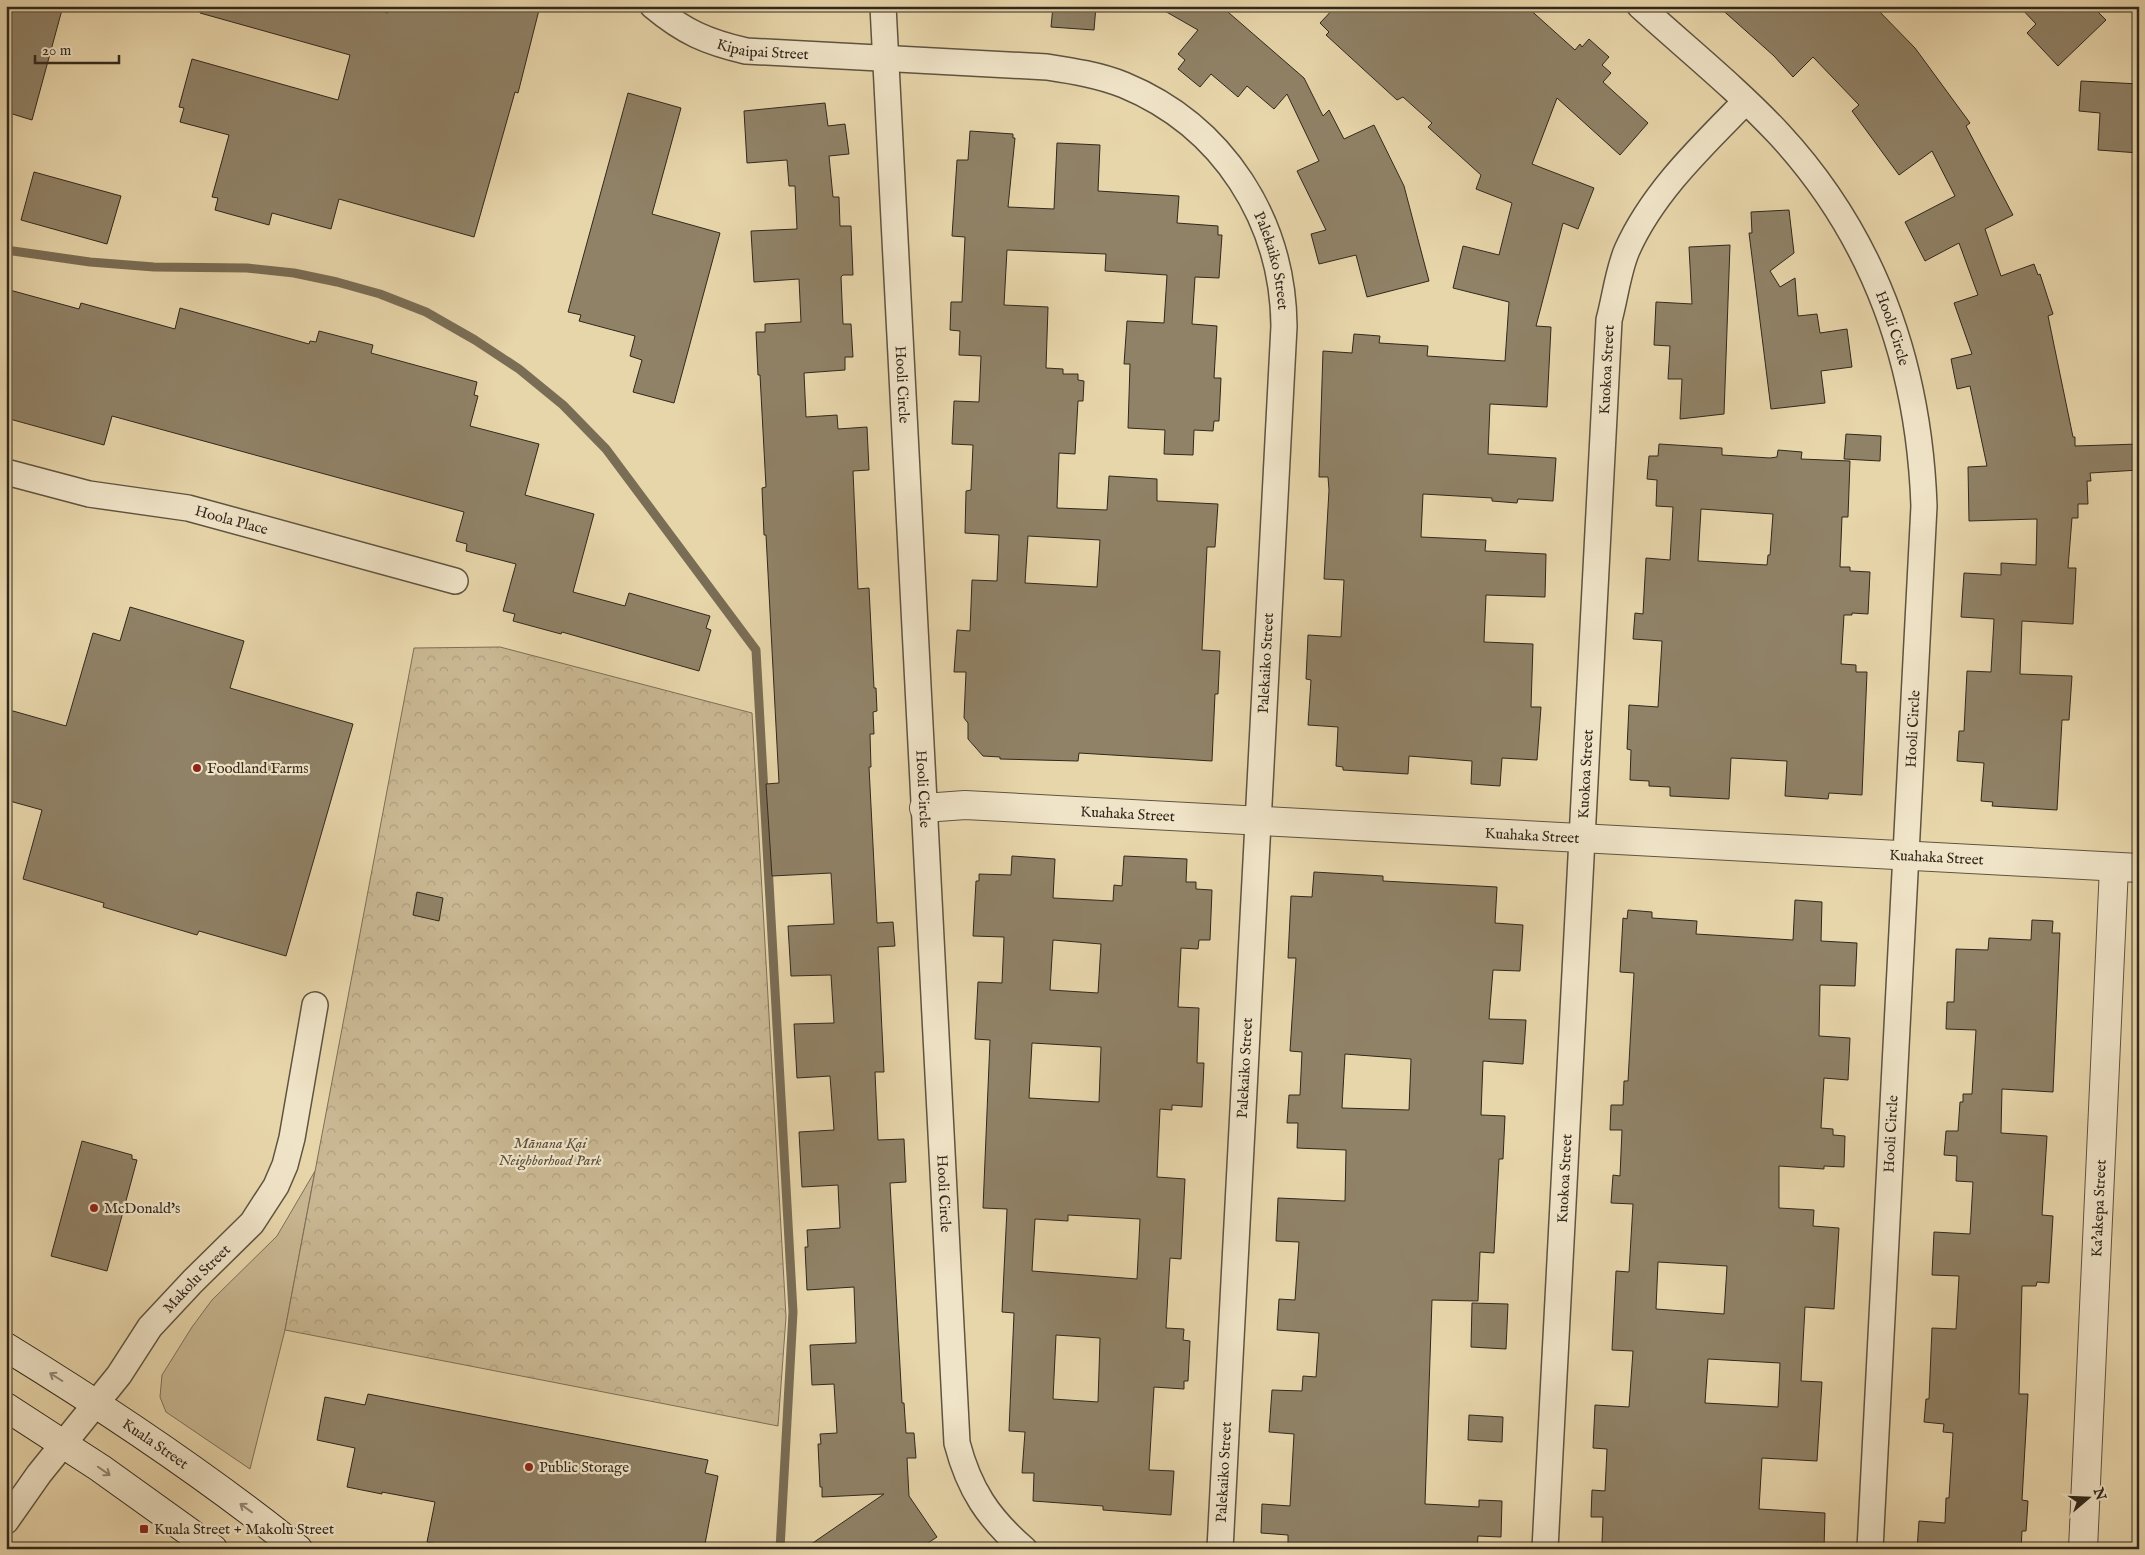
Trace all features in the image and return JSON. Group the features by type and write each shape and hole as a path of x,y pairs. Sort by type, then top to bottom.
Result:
{"street":[{"name":"Kipaipai Street","path":"653,6 691,34 715,44 746,52 885,58"},
{"name":"Hooli Circle","path":"883,6 957,1443 973,1489 986,1510 1004,1531 1024,1549"},
{"name":"Hooli Circle","path":"1640,6 1779,134 1811,173 1853,236 1870,267 1899,341 1911,388 1923,463 1924,506 1870,1549"},
{"name":"Palekaiko Street","path":"885,58 1047,67 1085,73 1122,84 1160,103 1191,125 1230,164 1254,202 1265,226 1284,296 1284,326 1220,1549"},
{"name":"Kuokoa Street","path":"1545,1549 1610,320 1626,252 1656,200 1680,171 1745,102"},
{"name":"Hoola Place","path":"6,472 89,494 176,505 455,581"},
{"name":"Kuahaka Street","path":"924,808 965,805 2126,868"},
{"name":"Ka'akepa Street","path":"2083,1549 2126,868"},
{"name":"Makolu Street","path":"6,1521 39,1474 119,1376 150,1327 187,1287 252,1223 276,1186 285,1165 292,1138 315,1005"},
{"name":"Kuala Street","path":"6,1346 146,1436 251,1512 298,1549"},
{"path":"6,1407 63,1444 213,1549"}],"green space":[{"name":"Mānana Kai Neighborhood Park","path":"500,647 752,713 786,1317 778,1426 285,1330 414,648"},
{"path":"315,1171 285,1330 250,1469 166,1412 160,1397 162,1375 192,1327 212,1300 277,1236"}],"building":[{"path":"6,6 63,6 32,120 6,112"},
{"path":"201,6 363,6 388,13 389,6 540,6 518,93 515,92 474,237 339,199 331,229 272,213 269,225 215,210 218,198 212,197 229,135 180,122 184,108 179,107 192,59 338,100 350,55 200,13"},
{"path":"1053,6 1096,6 1094,30 1051,27"},
{"path":"1156,6 1221,6 1304,78 1323,116 1329,110 1344,139 1374,125 1404,186 1429,281 1367,297 1356,255 1319,264 1311,234 1326,230 1297,171 1319,161 1287,94 1274,109 1247,86 1238,97 1211,74 1200,87 1178,69 1185,60 1178,54 1198,30"},
{"path":"1336,6 1526,6 1575,50 1580,44 1582,47 1589,39 1609,57 1602,65 1611,73 1603,82 1648,123 1620,155 1557,98 1532,164 1594,188 1578,229 1563,223 1536,326 1551,327 1547,407 1490,404 1488,454 1556,458 1553,501 1518,499 1517,503 1492,501 1492,498 1423,494 1421,537 1486,540 1485,551 1546,554 1545,597 1486,595 1484,642 1533,644 1531,707 1541,707 1537,760 1502,758 1500,786 1471,784 1472,761 1409,756 1408,774 1343,770 1343,767 1336,766 1338,727 1308,725 1311,680 1306,679 1308,635 1341,637 1344,580 1324,579 1329,490 1328,477 1319,477 1323,351 1352,353 1354,334 1380,336 1379,343 1428,346 1427,356 1505,361 1509,302 1453,288 1463,246 1499,255 1512,203 1476,189 1481,175 1428,127 1432,123 1403,97 1397,100 1326,35 1329,32 1320,23"},
{"path":"1718,6 1874,6 1915,48 1970,123 1966,126 2013,215 1985,229 2001,276 2034,264 2038,275 2040,274 2053,314 2048,316 2073,437 2075,437 2075,446 2139,444 2139,470 2090,473 2091,481 2087,481 2088,504 2078,504 2078,518 2072,518 2068,568 2076,568 2073,624 2022,621 2020,674 2072,676 2069,720 2062,720 2057,810 1992,806 1993,802 1981,801 1984,763 1957,761 1959,731 1964,731 1967,671 1991,672 1994,619 1961,617 1964,573 2001,575 2001,563 2036,565 2037,519 1969,521 1968,467 1987,466 1970,386 1957,389 1951,359 1972,354 1954,303 1978,295 1959,243 1925,261 1905,222 1955,196 1932,151 1899,175 1852,111 1859,105 1813,57 1793,77 1774,56"},
{"path":"2019,6 2092,6 2106,20 2058,66 2027,33 2036,24"},
{"path":"2081,81 2139,84 2139,153 2098,150 2100,113 2079,111"},
{"path":"628,93 681,108 652,214 720,233 674,403 633,392 642,360 630,356 635,336 579,321 581,315 568,312"},
{"path":"825,103 828,126 845,124 849,154 829,156 833,197 839,197 840,226 851,226 853,275 843,275 841,277 843,324 851,324 853,357 845,357 845,370 804,373 806,417 837,415 838,429 867,427 869,470 853,471 858,589 869,588 874,688 876,688 877,711 873,712 874,734 870,734 871,767 869,767 877,923 893,922 895,946 878,947 884,1072 875,1072 878,1140 904,1139 906,1182 890,1183 902,1403 904,1403 906,1433 914,1433 916,1458 907,1458 909,1496 937,1537 919,1549 804,1549 884,1494 822,1497 822,1487 820,1487 818,1444 821,1444 820,1434 837,1433 834,1384 812,1385 810,1345 856,1343 854,1287 807,1290 805,1247 808,1247 807,1230 840,1228 838,1185 802,1187 799,1132 834,1130 830,1076 797,1078 794,1024 834,1023 831,975 791,976 788,926 834,924 831,873 772,876 766,784 779,783 766,535 764,535 762,488 766,487 756,332 765,332 765,324 801,322 799,279 754,282 751,231 797,229 795,186 789,186 787,160 747,163 744,111"},
{"path":"970,131 1013,134 1013,138 1015,138 1008,207 1054,209 1057,143 1100,145 1098,191 1179,196 1177,223 1218,226 1218,235 1222,235 1219,278 1195,277 1192,324 1217,326 1214,378 1221,378 1219,421 1214,421 1213,431 1194,430 1193,455 1164,454 1165,430 1128,428 1130,364 1124,364 1127,321 1164,323 1167,275 1105,271 1106,254 1007,250 1004,305 1048,307 1046,368 1063,369 1063,374 1078,374 1078,380 1084,381 1083,401 1078,401 1075,454 1059,453 1057,508 1107,510 1109,476 1157,479 1157,501 1218,504 1215,547 1207,547 1202,650 1220,651 1218,694 1215,694 1212,761 1079,753 1078,761 1000,759 1000,757 983,756 968,739 968,723 964,718 966,672 954,672 957,630 970,631 972,580 997,581 999,535 965,533 966,491 971,490 973,445 952,444 954,401 979,402 981,356 959,355 960,331 950,330 951,302 962,302 965,237 952,236 957,160 968,160","holes":["1028,536 1100,540 1097,587 1025,583"]},
{"path":"34,172 121,196 107,244 21,220"},
{"path":"1789,210 1794,253 1770,271 1780,287 1795,278 1798,316 1817,314 1820,333 1847,329 1852,367 1821,371 1825,403 1771,409 1749,233 1752,233 1751,212"},
{"path":"1730,245 1724,414 1680,419 1682,379 1668,379 1670,346 1654,345 1656,302 1692,304 1689,247"},
{"path":"6,289 79,309 81,303 175,329 180,308 309,344 310,341 316,342 319,331 373,345 371,353 477,382 474,395 478,396 470,426 539,444 525,495 594,514 573,592 625,606 629,593 710,616 706,628 711,630 699,671 562,632 561,634 513,621 515,614 503,611 516,564 466,551 467,544 456,541 464,512 112,416 104,445 6,418"},
{"path":"1846,434 1881,436 1880,461 1844,459"},
{"path":"1659,444 1722,448 1722,455 1770,458 1777,457 1778,450 1802,452 1801,459 1850,461 1848,517 1842,517 1840,567 1850,567 1850,571 1870,572 1868,614 1852,613 1852,615 1844,615 1841,664 1856,665 1856,672 1867,672 1862,795 1829,793 1828,799 1785,796 1787,761 1731,758 1729,799 1670,796 1670,787 1649,786 1649,781 1630,780 1631,750 1627,749 1629,705 1658,707 1662,641 1633,639 1635,613 1643,614 1646,558 1670,560 1673,507 1656,506 1657,480 1647,479 1649,456 1658,456","holes":["1701,509 1773,514 1770,555 1768,555 1767,565 1698,561"]},
{"name":"Foodland Farms","path":"130,607 244,641 230,688 353,724 286,956 199,931 197,935 103,907 104,903 23,879 42,810 6,800 6,709 66,726 93,633 120,641"},
{"path":"1012,856 1055,859 1053,898 1113,901 1114,885 1122,886 1124,856 1187,859 1186,882 1196,882 1196,889 1212,890 1210,940 1199,940 1198,949 1181,948 1178,1007 1199,1008 1197,1063 1204,1063 1202,1107 1172,1105 1172,1110 1160,1109 1157,1177 1185,1179 1181,1259 1170,1258 1166,1328 1184,1329 1183,1340 1190,1341 1188,1381 1184,1381 1184,1389 1154,1387 1149,1470 1174,1471 1171,1515 1103,1510 1103,1506 1033,1501 1034,1473 1022,1473 1025,1432 1009,1431 1014,1313 1002,1312 1007,1209 983,1208 990,1040 975,1039 978,982 1002,983 1004,937 973,936 976,881 979,881 979,874 1011,875","holes":["1053,940 1101,944 1098,993 1050,990","1032,1043 1101,1047 1099,1102 1029,1098","1068,1215 1140,1219 1137,1279 1032,1271 1035,1219 1068,1221","1056,1335 1100,1338 1098,1402 1053,1399"]},
{"path":"1314,872 1383,876 1383,881 1497,887 1495,923 1523,925 1520,971 1493,970 1489,1019 1526,1020 1523,1064 1483,1061 1481,1115 1505,1116 1503,1159 1499,1159 1494,1253 1480,1252 1478,1301 1432,1300 1425,1504 1479,1507 1479,1500 1502,1501 1501,1537 1478,1536 1477,1549 1288,1549 1288,1535 1261,1533 1262,1504 1290,1506 1294,1434 1269,1432 1272,1390 1302,1391 1303,1376 1316,1377 1319,1333 1277,1330 1279,1299 1295,1300 1299,1242 1276,1241 1278,1198 1345,1201 1346,1150 1297,1148 1298,1123 1287,1123 1289,1095 1300,1095 1302,1052 1290,1051 1296,958 1288,958 1291,896 1312,897","holes":["1345,1054 1411,1059 1409,1110 1342,1108"]},
{"path":"417,892 443,898 439,921 413,915"},
{"path":"1795,900 1822,902 1821,941 1857,943 1855,986 1820,985 1819,1036 1850,1038 1848,1080 1824,1078 1821,1128 1833,1129 1833,1135 1845,1136 1844,1167 1824,1166 1824,1169 1779,1166 1779,1208 1814,1210 1813,1226 1839,1228 1834,1309 1805,1307 1801,1381 1822,1382 1817,1461 1762,1458 1759,1509 1825,1513 1824,1549 1713,1549 1602,1543 1603,1517 1591,1517 1592,1490 1605,1491 1607,1449 1593,1448 1595,1405 1629,1407 1633,1351 1612,1350 1616,1271 1629,1272 1633,1204 1611,1203 1613,1175 1620,1176 1622,1130 1610,1130 1611,1105 1623,1105 1624,1081 1628,1081 1634,973 1620,972 1623,918 1627,919 1628,910 1652,912 1652,918 1697,921 1696,934 1793,940","holes":["1658,1262 1727,1266 1724,1314 1656,1309","1708,1359 1780,1363 1778,1407 1705,1403"]},
{"path":"2032,920 2053,921 2052,933 2060,933 2053,1092 2002,1089 2001,1133 2047,1136 2042,1215 2053,1216 2049,1283 2037,1282 2036,1286 2022,1286 2019,1394 2028,1394 2022,1500 2028,1501 2026,1531 2022,1531 2021,1549 1917,1549 1919,1521 1945,1523 1946,1498 1949,1498 1953,1433 1943,1432 1944,1424 1924,1422 1926,1399 1929,1399 1932,1328 1956,1329 1959,1276 1932,1275 1934,1232 1970,1234 1973,1182 1956,1181 1957,1156 1944,1155 1946,1131 1958,1131 1960,1102 1963,1102 1963,1094 1972,1094 1976,1030 1946,1029 1947,1002 1954,1002 1956,949 1988,950 1989,938 2031,940"},
{"name":"McDonald's","path":"82,1141 132,1155 132,1159 137,1160 107,1271 51,1256"},
{"path":"1472,1303 1508,1304 1506,1349 1471,1347"},
{"name":"Public Storage","path":"368,1394 708,1460 705,1473 718,1476 704,1549 463,1549 427,1542 435,1502 347,1487 355,1448 317,1440 325,1397 365,1405"},
{"path":"1469,1415 1503,1417 1502,1442 1468,1440"}],"waterway":[{"path":"6,250 90,262 154,267 247,268 294,273 380,294 426,312 475,340 519,369 563,405 606,449 756,650 793,1312 780,1549"}],"place":[{"name":"Foodland Farms","path":"197,768"},
{"name":"McDonald's","path":"94,1208"},
{"name":"Public Storage","path":"529,1467"},
{"name":"Kuala Street + Makolu Street","path":"144,1529"}]}
